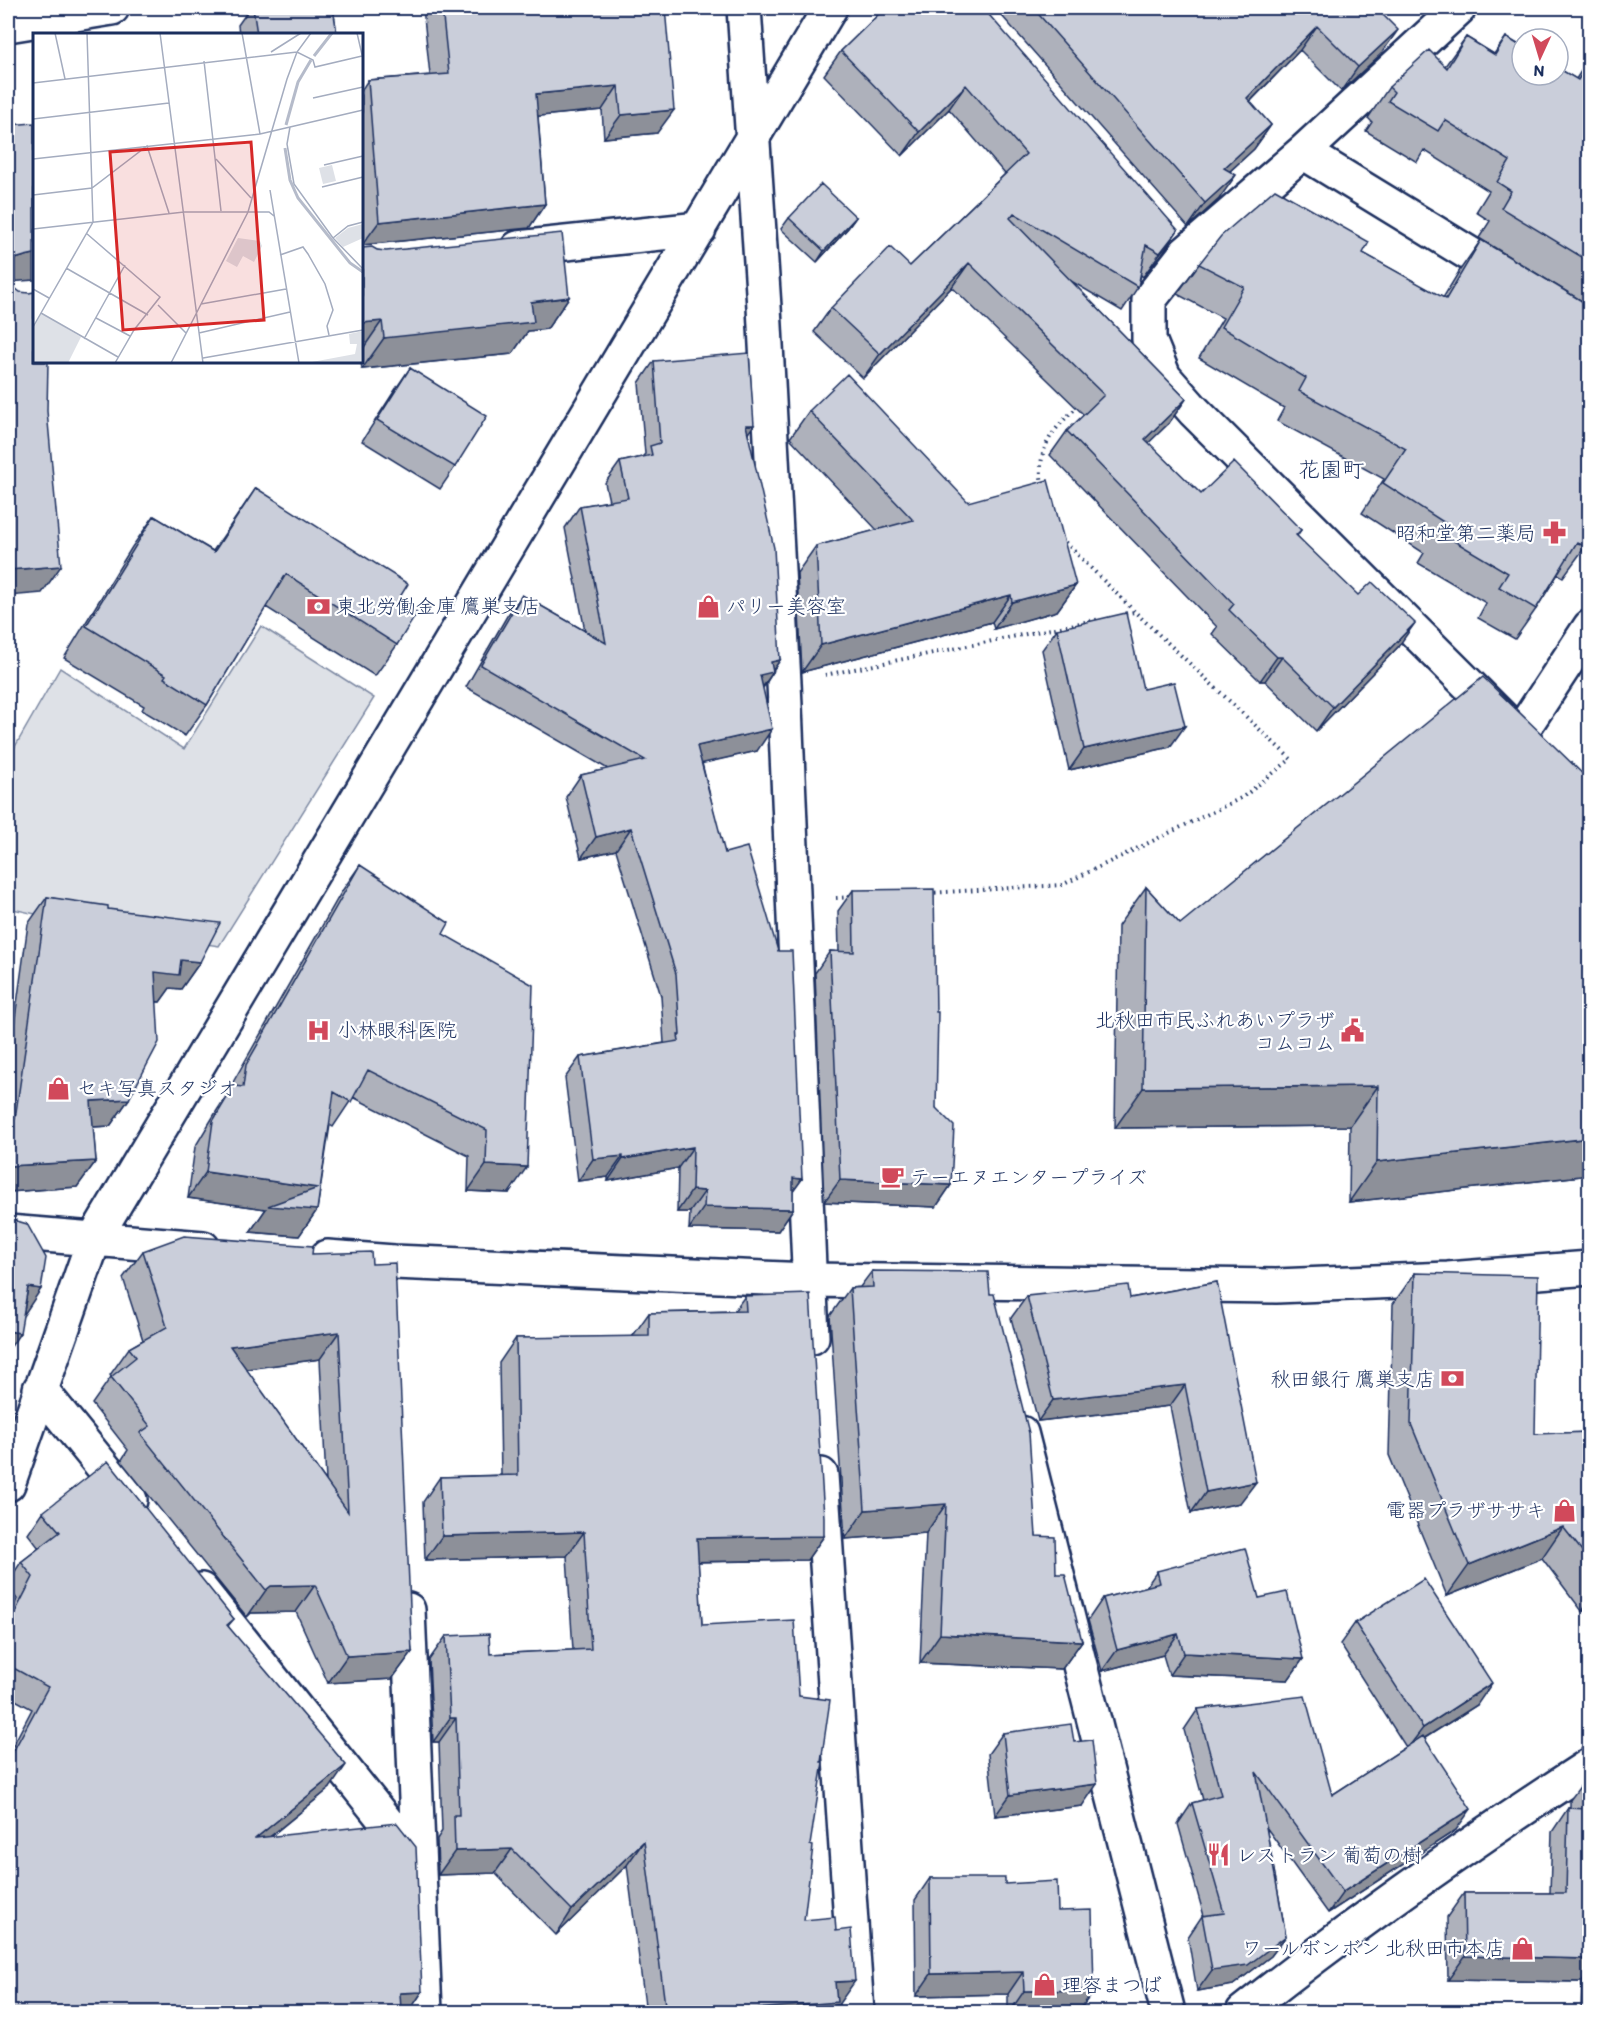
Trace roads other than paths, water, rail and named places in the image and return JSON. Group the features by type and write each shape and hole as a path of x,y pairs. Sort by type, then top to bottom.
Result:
{"street":[{"path":"8,25 112,8"},
{"path":"744,8 764,307 784,683 808,1280 814,1363"},
{"path":"8,1484 94,1239 830,8"},
{"path":"1459,8 1303,152 1178,244 1149,300 1149,340 1164,377 1194,411 1531,746 1590,627"},
{"path":"1303,152 1538,296"},
{"path":"490,251 699,229"},
{"path":"8,1232 232,1250"},
{"path":"301,1255 394,1274 1276,1286 1448,1279 1590,1268"},
{"path":"982,1282 991,1316"},
{"path":"40,1389 144,1519"},
{"path":"1015,1409 1168,2013"},
{"path":"819,1446 857,2013"},
{"path":"182,1565 419,1863"},
{"path":"407,1580 425,2013"},
{"path":"1243,2013 1289,1976 1492,1829 1590,1765"}],"place":[{"name":"昭和堂第二薬局","path":"1554,533"},
{"name":"東北労働金庫 鷹巣支店","path":"318,606"},
{"name":"パリー美容室","path":"708,606"},
{"name":"小林眼科医院","path":"319,1030"},
{"name":"北秋田市民ふれあいプラザ コムコム","path":"1353,1031"},
{"name":"セキ写真スタジオ","path":"59,1088"},
{"name":"テーエヌエンタープライズ","path":"892,1177"},
{"name":"秋田銀行 鷹巣支店","path":"1453,1379"},
{"name":"電器プラザササキ","path":"1564,1510"},
{"name":"レストラン 葡萄の樹","path":"1218,1855"},
{"name":"ワールボンボン 北秋田市本店","path":"1523,1948"},
{"name":"理容まつば","path":"1044,1985"}],"district":[{"name":"花園町","path":"1331,469"}]}
